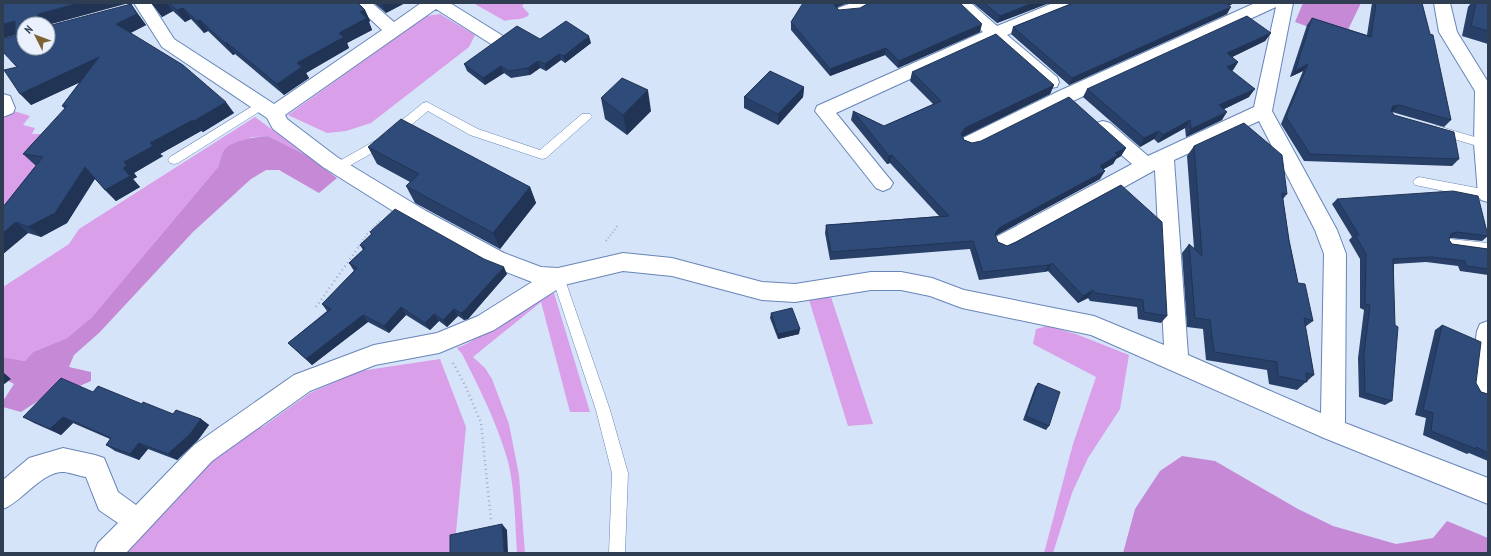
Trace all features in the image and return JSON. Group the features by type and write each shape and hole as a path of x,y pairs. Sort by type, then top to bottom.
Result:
{"street":[{"path":"361,3 394,31"},
{"path":"268,109 394,31 433,3"},
{"path":"438,3 497,40"},
{"path":"844,12 868,3"},
{"path":"961,3 1077,106 1156,161 1178,361"},
{"path":"883,182 824,112 995,33 1068,3"},
{"path":"970,143 1077,106 1270,3"},
{"path":"1285,3 1263,111 1326,230 1334,254 1333,430"},
{"path":"1442,3 1448,32 1486,92 1484,144 1488,195"},
{"path":"139,7 168,43 268,109 280,124 338,167 399,204 496,259 540,276 558,277 623,262 672,267 762,291 795,294 871,281 901,281 932,287 970,300 1094,326 1178,361 1333,430 1488,491"},
{"path":"3,101 6,108 3,110"},
{"path":"1004,243 1156,161 1263,111"},
{"path":"108,553 203,453 302,383 374,355 439,343 486,323 558,277"},
{"path":"1481,387 1488,331"},
{"path":"3,496 38,467 63,460 95,467 108,501 137,521"}],"lane":[{"path":"338,167 384,141 427,106 474,132 542,155 586,117"},
{"path":"174,160 268,109"},
{"path":"1431,128 1484,144"},
{"path":"1419,182 1488,195"},
{"path":"1450,244 1488,248"},
{"path":"558,277 603,410 620,473 617,553"}],"path":[{"path":"316,307 368,233 399,204"},
{"path":"452,360 465,385 481,424 491,520"}],"shaded area":[{"path":"473,3 525,3 522,6 529,14 528,16 522,18 505,21"},
{"path":"1303,3 1361,3 1342,42 1333,36 1295,22"},
{"path":"440,14 475,35 469,47 371,123 346,131 327,133 288,115 426,16"},
{"path":"11,110 30,116 23,125 35,128 32,134 67,134 3,215 3,117"},
{"path":"255,117 308,156 268,136 252,137 234,143 224,150 218,167 92,317 67,338 33,352 25,361 3,357 3,287 69,244 79,229"},
{"path":"268,136 308,156 337,178 319,193 279,170 266,170 251,179 193,232 99,333 74,355 69,367 91,372 91,381 73,389 46,396 21,412 3,407 3,401 14,384 3,378 3,357 25,361 33,352 67,338 92,317 218,167 222,154 226,148 243,140"},
{"path":"554,293 590,412 570,412 541,302 473,357 485,368 492,379 509,424 519,475 525,553 517,553 513,493 507,458 487,404 462,354 457,348 481,335 528,304"},
{"path":"831,297 873,424 848,426 809,300"},
{"path":"1047,326 1076,334 1129,355 1120,409 1088,458 1072,493 1053,553 1044,553 1073,444 1096,377 1033,344 1036,329"},
{"path":"440,359 466,427 454,553 126,553 184,485 235,439 264,426 310,393 360,371"},
{"path":"1182,456 1215,461 1298,509 1333,526 1396,544 1433,538 1447,521 1488,538 1488,553 1123,553 1135,509 1160,471"}],"building":[{"path":"3,3 78,3 38,14 38,16 16,16 16,56 56,56 56,24 131,4 137,14 116,24 183,65 226,102 194,121 193,120 150,143 153,146 124,162 127,166 123,168 130,176 105,190 85,167 55,213 28,227 16,222 3,233 3,207 43,157 23,154 67,106 62,106 99,57 20,94 4,70 17,67 3,52 3,38 15,36 15,21 3,24"},
{"path":"169,3 358,3 365,10 360,12 367,18 339,33 344,37 297,63 302,67 277,84 227,43 225,43 200,20 197,21 183,8 177,10"},
{"path":"803,3 836,3 834,5 839,10 860,8 869,3 960,3 982,24 899,61 886,48 830,69 791,22"},
{"path":"984,3 1033,3 1000,16"},
{"path":"1073,3 1226,3 1231,7 1072,78 1013,27"},
{"path":"1376,3 1422,3 1430,34 1433,35 1451,120 1399,105 1393,106 1391,111 1394,115 1454,132 1459,159 1310,154 1286,117 1308,64 1295,71 1312,18 1371,37"},
{"path":"1476,3 1488,3 1488,31 1471,26"},
{"path":"1247,16 1271,33 1227,53 1238,62 1227,67 1255,89 1219,105 1227,112 1191,129 1190,120 1163,135 1159,131 1144,138 1087,89"},
{"path":"566,21 589,36 564,56 559,54 545,64 538,61 528,68 509,71 501,66 483,78 464,64 517,26 540,39"},
{"path":"996,34 1054,85 965,128 961,134 964,140 972,143 981,141 1069,97 1126,148 1115,153 1118,155 1100,166 1105,171 999,228 995,234 998,242 1007,246 1016,242 1121,185 1162,222 1167,316 1144,312 1143,300 1095,293 1093,290 1083,296 1052,263 1049,265 983,272 973,241 831,252 826,225 949,216 892,155 889,156 853,111 884,126 941,101 912,72"},
{"path":"770,71 804,87 778,114 744,97"},
{"path":"622,78 648,90 623,115 601,98"},
{"path":"401,119 530,187 493,233 406,186 419,174 368,147"},
{"path":"1244,123 1282,155 1287,194 1282,193 1289,240 1298,283 1305,284 1313,321 1304,318 1314,375 1306,373 1307,382 1278,376 1277,362 1214,352 1210,320 1195,318 1189,244 1202,256 1194,146"},
{"path":"1453,191 1478,196 1488,236 1456,232 1451,234 1449,240 1452,244 1488,249 1488,269 1466,266 1465,261 1432,257 1393,259 1395,325 1398,327 1392,401 1365,393 1364,354 1370,305 1365,304 1366,254 1355,235 1359,235 1337,199"},
{"path":"395,209 484,259 504,267 461,313 454,309 443,320 434,314 425,323 401,307 384,326 363,315 306,359 288,343 331,309 322,304 357,268 349,263 365,248 360,245 372,234 370,232"},
{"path":"792,308 800,329 778,334 771,313"},
{"path":"1442,325 1481,342 1476,383 1481,392 1488,394 1488,453 1476,447 1476,449 1431,431 1433,413 1423,410"},
{"path":"61,378 93,392 98,386 142,404 143,402 173,414 176,410 201,419 190,434 168,454 139,443 130,454 106,445 111,438 63,417 50,429 23,417"},
{"path":"1038,383 1060,392 1049,426 1026,416"},
{"path":"502,524 504,553 450,553 450,535"}]}
